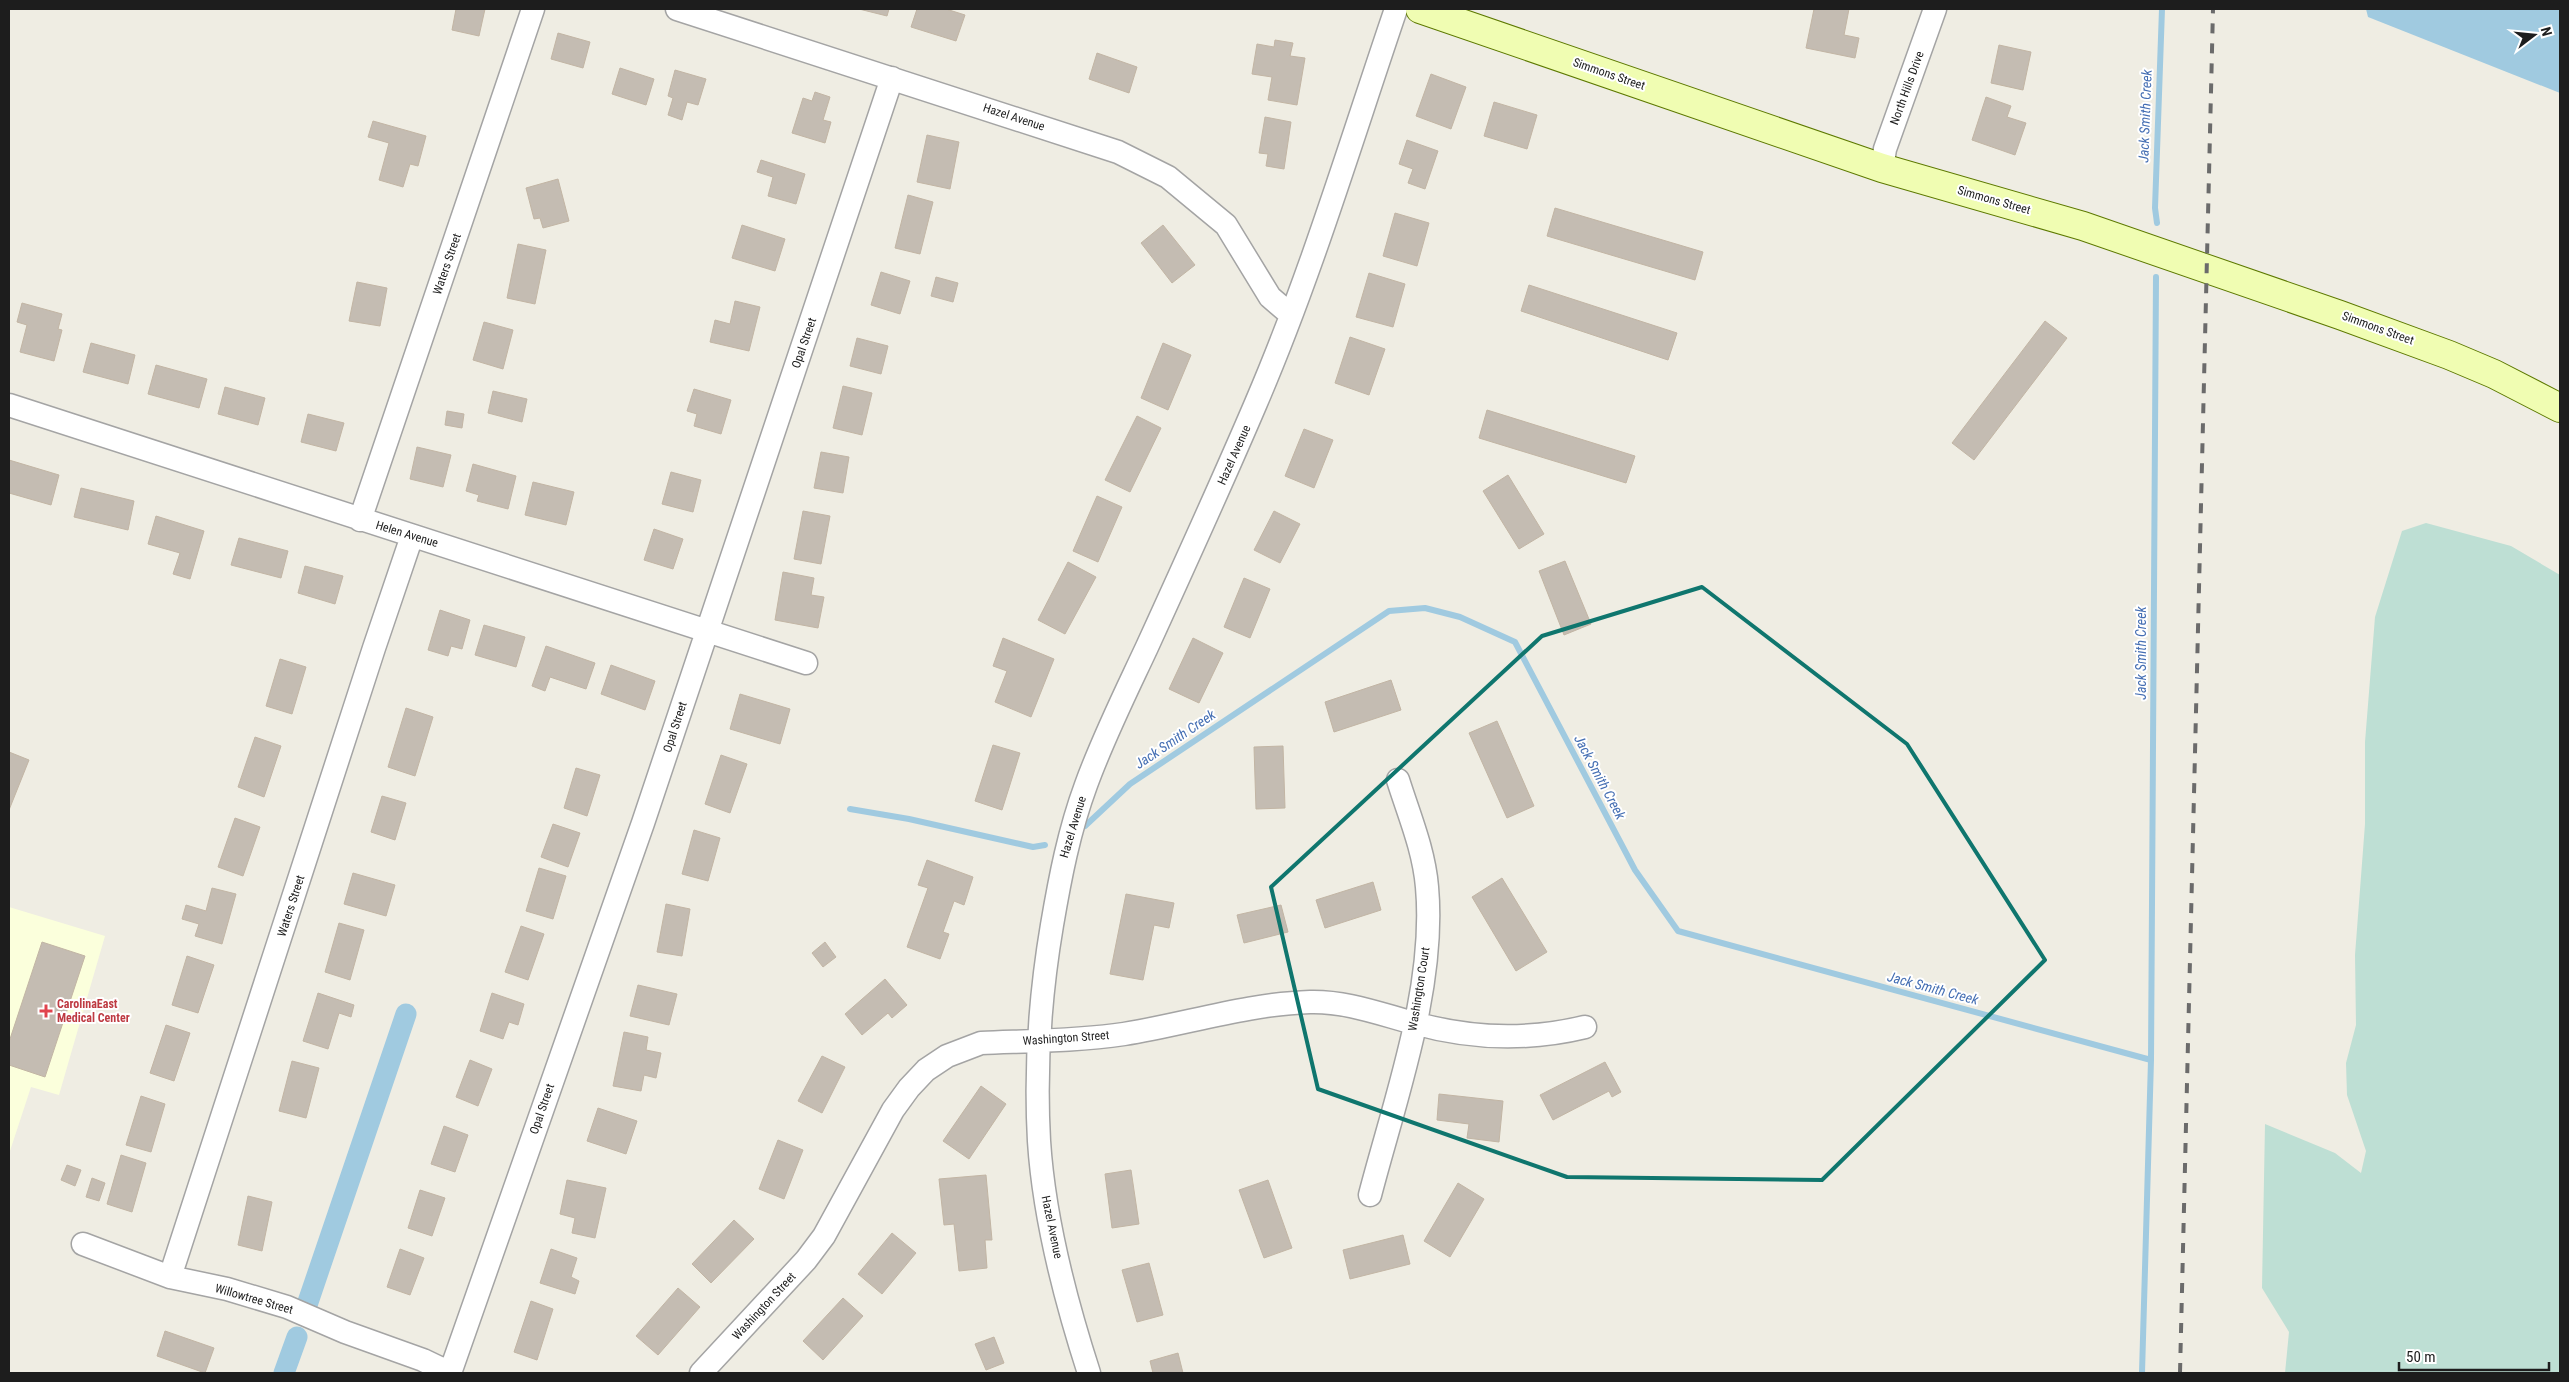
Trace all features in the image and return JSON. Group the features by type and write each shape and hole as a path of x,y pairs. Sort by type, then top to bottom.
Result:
{"street":[{"name":"Waters Street","path":"360,520 533,9"},
{"name":"Hazel Avenue","path":"677,9 1118,152 1168,177 1226,226 1270,297 1291,315"},
{"name":"Hazel Avenue","path":"1089,1373 1062,1273 1045,1195 1039,1143 1037,1084 1039,1040 1047,956 1062,862 1086,786 1258,399 1291,315 1396,9"},
{"name":"Simmons Street","path":"1420,9 1882,168 2083,226 2375,327 2494,374 2560,408"},
{"name":"North Hills Drive","path":"1882,168 1886,149 1935,9"},
{"name":"Opal Street","path":"450,1373 643,823 892,78"},
{"name":"Helen Avenue","path":"9,405 806,663"},
{"name":"Waters Street","path":"170,1277 412,536"},
{"name":"Washington Court","path":"1370,1196 1415,1023 1424,972 1428,930 1428,887 1424,866 1398,780"},
{"name":"Washington Street","path":"701,1373 806,1260 839,1211 893,1110 926,1070 947,1056 973,1046 1123,1034 1264,1007 1311,1002 1357,1006 1456,1033 1493,1037 1559,1034 1585,1027"},
{"name":"Willowtree Street","path":"83,1244 170,1277 227,1289 287,1306 346,1332 423,1360 450,1373"}],"highlighted area":[{"path":"1702,587 1907,744 2045,960 1822,1180 1567,1177 1318,1089 1271,887 1542,636"}],"shaded area":[{"path":"2366,9 2560,9 2560,93 2368,17"},
{"path":"2426,523 2511,546 2560,575 2560,1373 2285,1373 2289,1332 2262,1288 2265,1124 2335,1153 2361,1173 2366,1151 2347,1095 2346,1063 2356,1025 2355,955 2365,824 2365,742 2375,617 2402,531"},
{"name":"CarolinaEast Medical Center","path":"9,907 105,936 59,1095 31,1087 9,1154"}],"building":[{"path":"456,9 485,9 479,36 452,30"},
{"path":"859,9 889,9 887,16"},
{"path":"917,9 946,9 965,15 956,41 911,27"},
{"path":"1814,9 1849,9 1844,35 1859,38 1855,58 1806,48"},
{"path":"558,33 590,42 583,68 551,59"},
{"path":"1275,40 1293,43 1290,56 1305,58 1297,105 1268,100 1272,77 1252,74 1257,44 1274,47"},
{"path":"1999,45 2031,52 2023,90 1991,83"},
{"path":"1097,53 1137,67 1129,93 1089,79"},
{"path":"620,68 654,79 646,105 612,94"},
{"path":"675,70 706,79 698,105 687,102 682,120 668,115 673,98 668,96"},
{"path":"1431,74 1466,87 1451,129 1416,116"},
{"path":"815,92 830,97 823,120 831,122 825,143 792,133 803,98 812,101"},
{"path":"1986,97 2011,106 2007,117 2026,123 2015,155 1972,140"},
{"path":"1494,102 1537,115 1527,149 1484,136"},
{"path":"1265,117 1291,122 1284,169 1266,166 1268,154 1259,153"},
{"path":"373,121 426,136 418,166 410,164 403,187 379,180 389,143 368,137"},
{"path":"927,135 959,142 950,189 917,182"},
{"path":"1407,140 1438,151 1425,189 1408,183 1413,169 1399,164"},
{"path":"761,160 805,174 796,204 768,196 773,177 757,172"},
{"path":"558,179 569,221 543,228 540,218 534,219 526,188"},
{"path":"908,195 933,202 920,254 895,248"},
{"path":"1555,208 1703,252 1695,280 1547,236"},
{"path":"1395,213 1429,223 1417,266 1383,256"},
{"path":"742,225 785,239 775,271 732,258"},
{"path":"1163,225 1195,265 1172,283 1141,243"},
{"path":"518,244 546,250 535,304 507,298"},
{"path":"881,272 910,281 900,314 871,305"},
{"path":"1369,273 1405,284 1393,327 1356,317"},
{"path":"936,277 958,283 953,302 931,296"},
{"path":"357,282 387,288 380,326 349,321"},
{"path":"1529,285 1677,333 1668,360 1521,311"},
{"path":"735,301 760,307 749,351 710,342 715,320 730,324"},
{"path":"22,303 62,314 58,329 62,330 54,361 20,352 27,325 17,322"},
{"path":"2045,321 2067,338 1974,460 1952,443"},
{"path":"484,322 513,330 503,369 473,360"},
{"path":"1350,337 1385,349 1369,395 1335,383"},
{"path":"857,338 888,346 881,374 850,366"},
{"path":"91,343 135,355 128,384 83,372"},
{"path":"1163,343 1191,355 1168,410 1141,398"},
{"path":"156,365 207,379 199,408 148,394"},
{"path":"843,386 872,393 862,435 833,428"},
{"path":"225,387 265,398 258,425 218,414"},
{"path":"694,389 731,400 721,434 694,426 697,414 687,411"},
{"path":"493,391 527,399 522,422 488,413"},
{"path":"1487,410 1635,456 1626,483 1479,438"},
{"path":"447,411 464,414 462,428 445,425"},
{"path":"308,414 344,423 336,451 301,442"},
{"path":"1137,416 1161,428 1130,492 1105,480"},
{"path":"1304,429 1333,440 1314,488 1285,476"},
{"path":"417,447 451,455 443,487 410,479"},
{"path":"821,452 849,457 843,493 814,488"},
{"path":"9,460 59,475 51,505 9,493"},
{"path":"473,464 516,476 508,509 477,501 479,495 466,491"},
{"path":"671,472 701,480 693,512 662,504"},
{"path":"1508,475 1544,534 1519,549 1483,491"},
{"path":"533,482 574,492 566,525 525,515"},
{"path":"81,488 134,501 128,530 74,517"},
{"path":"1097,496 1122,507 1098,562 1073,551"},
{"path":"803,511 830,516 821,564 794,559"},
{"path":"1274,511 1300,524 1280,563 1254,550"},
{"path":"156,516 204,531 190,579 173,574 180,553 148,544"},
{"path":"654,529 683,539 673,569 644,560"},
{"path":"239,538 288,551 281,578 231,565"},
{"path":"1565,561 1591,624 1564,635 1539,571"},
{"path":"1068,562 1096,577 1065,634 1038,620"},
{"path":"305,566 343,576 335,604 298,593"},
{"path":"783,572 814,578 811,595 824,597 818,628 775,620"},
{"path":"1244,578 1270,589 1250,638 1224,627"},
{"path":"440,610 470,620 462,649 451,646 448,656 428,650"},
{"path":"484,625 525,637 516,667 475,655"},
{"path":"1003,638 1054,659 1031,717 995,702 1007,671 993,666"},
{"path":"1193,638 1223,653 1199,703 1169,689"},
{"path":"546,646 595,663 586,689 550,677 545,691 532,686"},
{"path":"280,659 306,667 292,714 266,706"},
{"path":"611,665 655,681 645,710 601,694"},
{"path":"1391,680 1401,710 1334,732 1325,702"},
{"path":"740,694 790,709 780,744 730,729"},
{"path":"406,708 433,717 415,776 388,767"},
{"path":"1497,721 1534,806 1507,818 1469,733"},
{"path":"255,737 281,746 264,797 238,787"},
{"path":"993,745 1020,753 1002,810 975,801"},
{"path":"1283,746 1285,808 1256,809 1254,747"},
{"path":"9,752 29,760 9,810"},
{"path":"721,755 747,764 730,813 705,804"},
{"path":"576,768 600,775 587,816 564,808"},
{"path":"382,796 406,803 395,840 371,832"},
{"path":"235,818 260,827 243,876 218,867"},
{"path":"553,824 580,833 568,867 541,857"},
{"path":"694,830 720,838 708,881 682,874"},
{"path":"927,860 973,877 964,905 954,901 943,932 949,934 940,959 907,947 928,888 918,885"},
{"path":"539,868 566,876 553,919 526,911"},
{"path":"353,873 395,885 386,916 344,904"},
{"path":"1502,878 1547,952 1516,971 1472,897"},
{"path":"1373,882 1381,910 1325,928 1316,900"},
{"path":"212,888 236,894 222,944 195,936 199,924 182,919 186,905 206,911"},
{"path":"1126,894 1174,903 1169,928 1154,925 1143,980 1110,974"},
{"path":"666,904 690,909 682,956 657,952"},
{"path":"1281,905 1288,932 1244,943 1237,915"},
{"path":"339,923 364,930 350,980 325,972"},
{"path":"521,926 544,934 528,980 505,972"},
{"path":"42,942 85,956 45,1077 9,1065 9,1042"},
{"path":"825,942 836,957 823,967 812,953"},
{"path":"187,956 214,965 198,1013 172,1005"},
{"path":"885,979 907,1005 892,1018 888,1013 862,1035 845,1014"},
{"path":"638,985 677,994 669,1025 630,1016"},
{"path":"318,993 354,1005 351,1017 339,1013 328,1049 303,1041"},
{"path":"492,993 524,1004 518,1025 509,1022 503,1039 480,1031"},
{"path":"166,1025 190,1033 174,1081 150,1073"},
{"path":"624,1032 648,1037 646,1050 661,1053 656,1078 644,1075 641,1091 613,1086"},
{"path":"822,1056 845,1067 822,1113 798,1101"},
{"path":"470,1060 492,1069 478,1106 456,1097"},
{"path":"292,1061 319,1068 306,1118 279,1111"},
{"path":"1605,1062 1621,1092 1612,1097 1609,1091 1553,1120 1540,1095"},
{"path":"981,1086 1006,1104 969,1159 943,1141"},
{"path":"1439,1094 1503,1101 1499,1142 1467,1138 1469,1124 1437,1120"},
{"path":"141,1096 165,1104 151,1152 126,1145"},
{"path":"598,1108 637,1121 626,1154 587,1141"},
{"path":"444,1126 468,1135 455,1172 431,1164"},
{"path":"778,1140 803,1150 784,1199 759,1189"},
{"path":"121,1155 146,1163 132,1212 107,1204"},
{"path":"67,1165 81,1170 75,1186 61,1180"},
{"path":"1131,1170 1139,1224 1112,1228 1105,1174"},
{"path":"986,1175 992,1240 985,1240 987,1268 959,1271 954,1224 944,1225 939,1179"},
{"path":"92,1178 105,1183 99,1201 86,1197"},
{"path":"567,1180 606,1188 595,1238 572,1233 575,1218 560,1214"},
{"path":"1268,1180 1292,1248 1264,1258 1239,1190"},
{"path":"1458,1183 1484,1199 1450,1257 1424,1241"},
{"path":"420,1190 445,1198 432,1236 408,1228"},
{"path":"248,1196 272,1202 262,1251 238,1245"},
{"path":"734,1220 754,1239 711,1283 692,1264"},
{"path":"892,1233 916,1253 882,1294 858,1274"},
{"path":"1403,1235 1410,1264 1350,1279 1343,1250"},
{"path":"400,1249 424,1258 410,1295 387,1287"},
{"path":"551,1249 577,1258 571,1277 579,1281 575,1294 540,1283"},
{"path":"1149,1263 1163,1315 1137,1322 1122,1270"},
{"path":"678,1288 700,1307 658,1355 636,1336"},
{"path":"843,1298 863,1316 823,1360 803,1341"},
{"path":"531,1301 553,1309 537,1360 514,1352"},
{"path":"165,1331 214,1348 205,1373 157,1356"},
{"path":"994,1337 1004,1363 986,1370 975,1344"},
{"path":"1178,1353 1183,1373 1153,1373 1150,1361"}],"waterway":[{"name":"Jack Smith Creek","path":"2157,223 2155,208 2162,9"},
{"name":"Jack Smith Creek","path":"2151,1060 2156,277"},
{"name":"Jack Smith Creek","path":"1085,826 1130,784 1389,611 1425,608 1460,617 1515,642 1635,870 1678,931 2151,1060 2142,1373"},
{"name":"Jack Smith Creek","path":"850,809 909,819 1033,847 1045,845"},
{"path":"307,1305 406,1014"},
{"path":"284,1373 297,1337"}],"railway":[{"path":"2180,1373 2213,9"}],"place":[{"name":"CarolinaEast Medical Center","path":"46,1011"}]}
